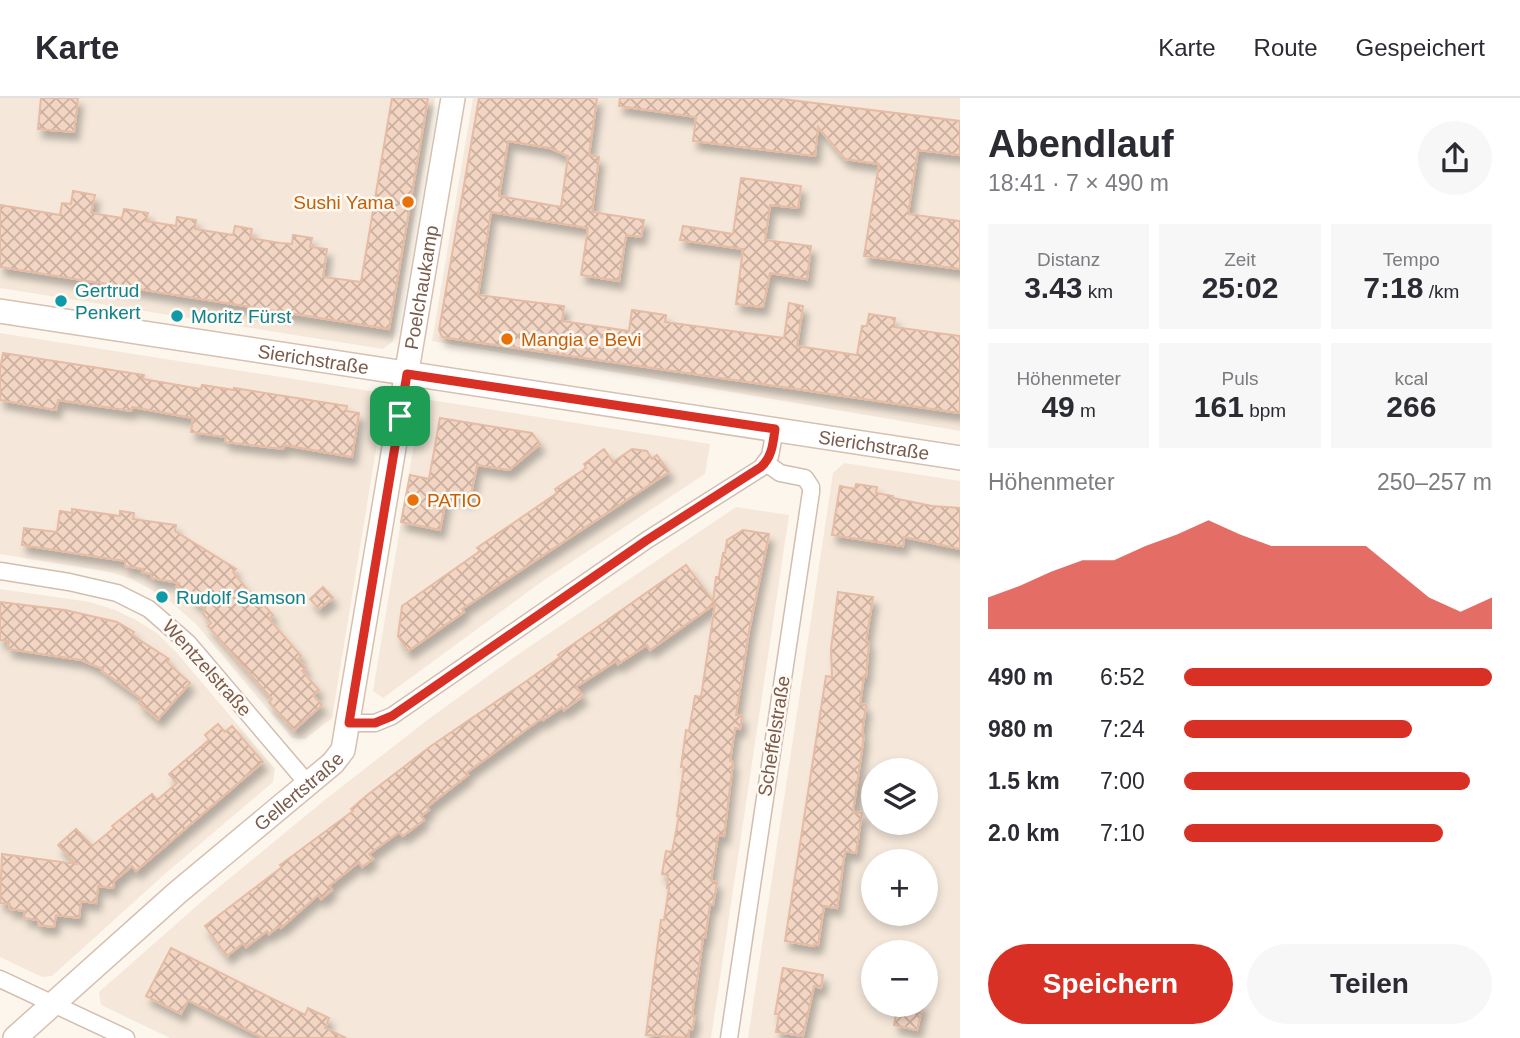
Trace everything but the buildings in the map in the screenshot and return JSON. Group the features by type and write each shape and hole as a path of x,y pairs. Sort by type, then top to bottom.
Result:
{"street":[{"name":"Poelchaukamp","path":"349,723 453,98"},
{"name":"Sierichstraße","path":"0,311 960,458"},
{"path":"766,463 775,429"},
{"name":"Gellertstraße","path":"15,1038 191,880 341,754 349,723 375,723 392,716 647,540 766,463"},
{"name":"Scheffelstraße","path":"729,1038 811,492 805,478 780,472 766,463"},
{"name":"Wentzelstraße","path":"0,571 117,593 149,609 188,643 308,784"},
{"path":"0,979 126,1038"}],"shaded area":[{"path":"0,98 435,98 393,341 383,349 0,288"},
{"path":"473,98 960,98 960,431 432,341"},
{"path":"0,333 376,392 384,401 332,718 305,739 292,738 195,623 166,598 132,579 110,572 0,554"},
{"path":"430,400 710,444 705,474 544,580 383,698 373,691 420,407"},
{"path":"844,463 960,481 960,1038 748,1038 833,473"},
{"path":"736,507 789,515 711,1038 170,1038 101,1005 99,992 208,896 326,799 430,718 523,651"},
{"path":"0,589 90,602 115,610 158,634 275,769 273,782 166,873 52,976 42,977 0,957"}],"place":[{"name":"Sushi Yama","path":"408,202"},
{"name":"Gertrud Penkert","path":"61,301"},
{"name":"Moritz Fürst","path":"177,316"},
{"name":"Mangia e Bevi","path":"507,339"},
{"name":"PATIO","path":"413,500"},
{"name":"Rudolf Samson","path":"162,597"}],"route":[{"path":"407,374 775,429 770,456 761,467 647,540 392,716 375,723 349,723 400,416 407,374"}]}
